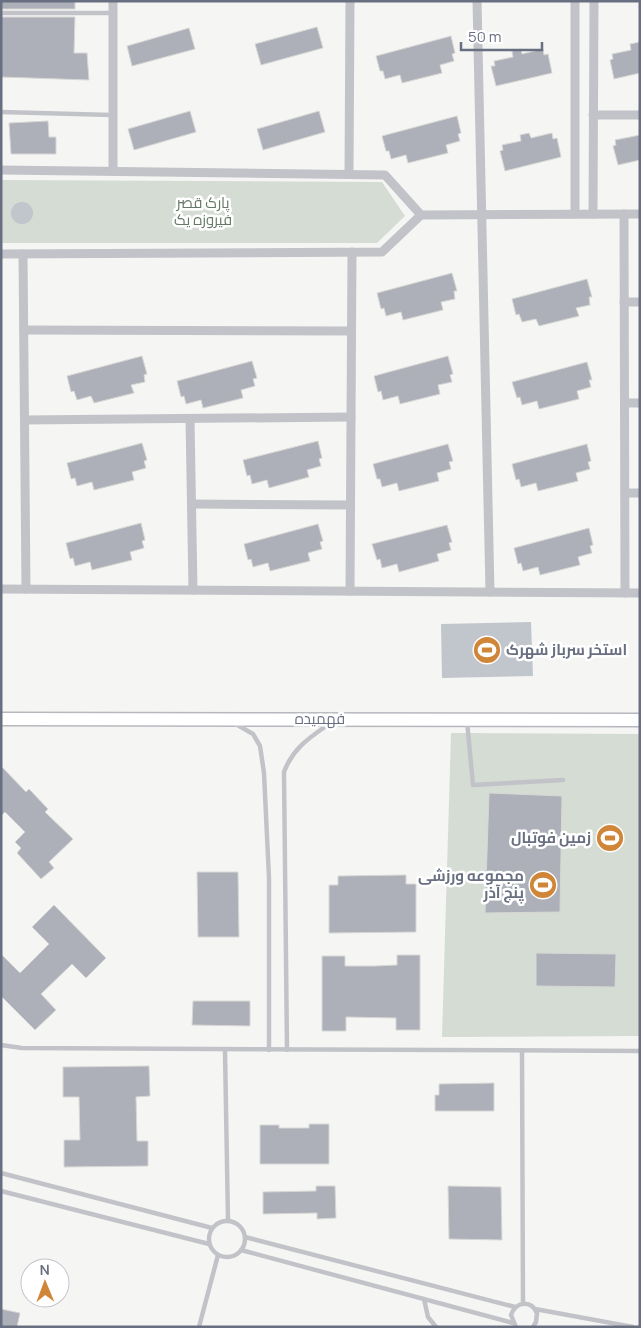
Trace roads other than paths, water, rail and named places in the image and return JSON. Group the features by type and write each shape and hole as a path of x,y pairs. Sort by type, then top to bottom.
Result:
{"main road":[{"name":"فهمیده","path":"1,718 640,720"}],"street":[{"path":"113,1 113,171"},
{"path":"349,174 350,1"},
{"path":"477,1 490,592"},
{"path":"575,1 575,214"},
{"path":"593,214 594,1"},
{"path":"593,115 640,115"},
{"path":"1,170 385,175 421,215"},
{"path":"624,214 625,593"},
{"path":"1,254 382,252 421,215 640,214"},
{"path":"350,591 352,252"},
{"path":"23,254 26,589"},
{"path":"624,302 640,302"},
{"path":"24,330 351,331"},
{"path":"625,403 640,403"},
{"path":"25,420 351,417"},
{"path":"190,419 194,590"},
{"path":"624,493 640,493"},
{"path":"192,504 350,505"},
{"path":"1,589 640,593"}],"lane":[{"path":"1,13 113,13"},
{"path":"1,112 113,115"},
{"path":"226,719 253,734 260,746 264,773 270,878 269,1050"},
{"path":"287,1050 284,772 290,757 305,741 334,719"},
{"path":"467,720 473,785 563,780"},
{"path":"1,1045 22,1048 225,1051 640,1051"},
{"path":"225,1051 228,1220"},
{"path":"522,1052 523,1304"},
{"path":"1,1173 212,1228"},
{"path":"1,1191 209,1244 218,1255 230,1257 241,1250 245,1237 240,1226 228,1220 222,1221 212,1228 209,1244"},
{"path":"245,1237 515,1307 523,1304 535,1309 633,1327"},
{"path":"241,1250 514,1325"},
{"path":"199,1327 218,1255"},
{"path":"424,1299 428,1317 436,1327"},
{"path":"514,1325 511,1315 515,1307"},
{"path":"535,1309 538,1318 535,1326"}],"place":[{"name":"استخر سرباز شهرک","path":"487,650"},
{"name":"زمین فوتبال","path":"610,838"},
{"name":"مجموعه ورزشی پنج آذر","path":"543,885"}],"park label":[{"name":"پارک قصر فیروزه یک","path":"203,212"}]}
